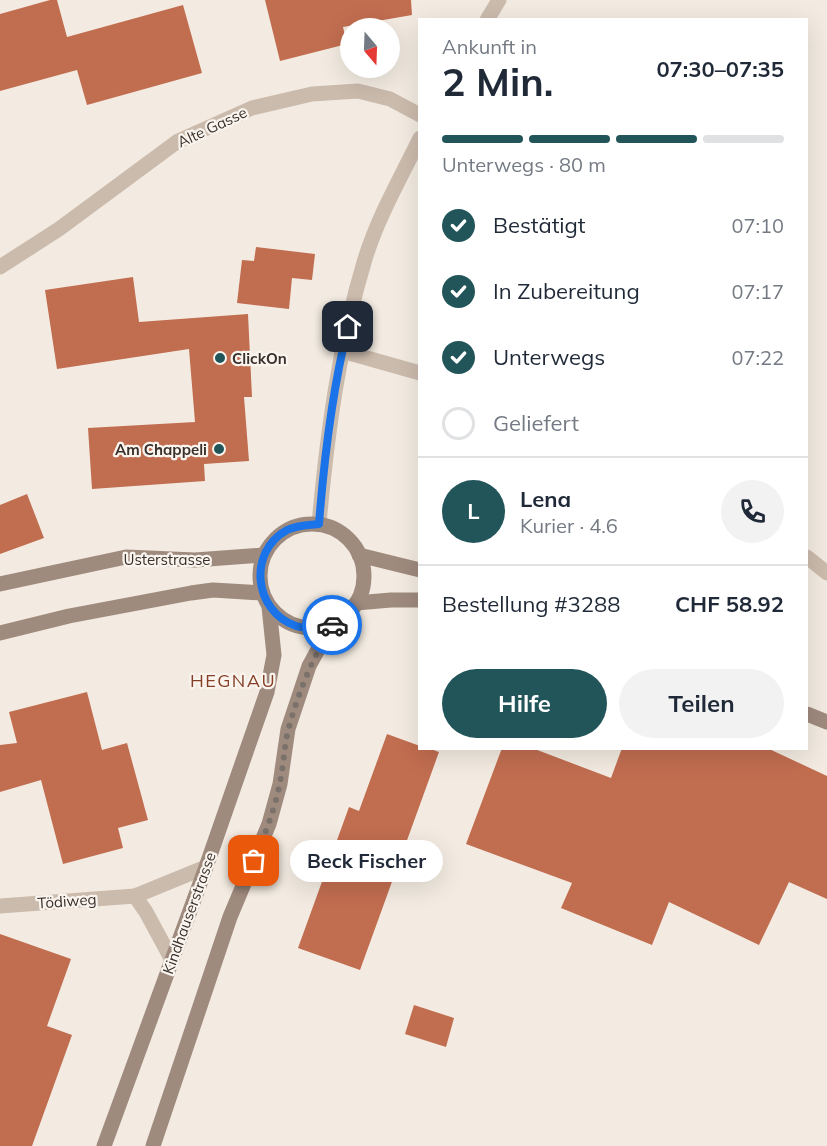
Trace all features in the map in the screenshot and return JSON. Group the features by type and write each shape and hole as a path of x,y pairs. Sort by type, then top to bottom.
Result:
{"main road":[{"path":"319,524 335,530 350,540 360,555 364,571 363,588 356,603 346,616 332,624 315,628 297,627 282,619 265,600 260,567 273,541 286,531 302,525 319,524"},
{"name":"Usterstrasse","path":"0,584 126,557 195,560 264,555"},
{"path":"360,555 418,570"},
{"name":"Usterstrasse","path":"0,633 69,616 213,590 265,600"},
{"name":"Kindhauserstrasse","path":"104,1146 267,692 274,655 265,600"},
{"path":"356,603 418,600"},
{"path":"153,1146 230,917 269,824 280,784 288,729 309,666 332,624"},
{"path":"808,714 827,722"}],"street":[{"path":"488,18 499,0"},
{"name":"Alte Gasse","path":"0,267 58,229 178,141 252,108 312,94 358,91 390,99 418,113"},
{"path":"319,524 326,456 342,351 366,258 375,233 418,142"},
{"path":"342,351 418,372"},
{"path":"808,558 827,573"},
{"name":"Tödiweg","path":"0,906 135,896 206,867"},
{"path":"135,896 172,960"}],"building":[{"path":"57,0 67,37 183,5 202,73 87,105 77,70 0,91 0,14"},
{"path":"265,0 411,0 412,15 395,18 340,18 340,46 280,61"},
{"path":"256,247 315,254 312,280 292,278 289,309 237,303 242,260 254,261"},
{"path":"133,277 139,322 248,314 252,397 244,397 249,461 204,464 205,481 92,489 88,428 195,422 189,349 57,369 45,290"},
{"path":"27,494 44,538 0,554 0,505"},
{"path":"87,692 102,750 127,743 148,820 118,828 123,848 63,864 41,780 0,792 0,745 17,743 9,712"},
{"path":"387,734 418,745 418,750 439,752 360,970 298,948 349,807 359,811"},
{"path":"501,750 537,750 611,778 621,750 771,750 827,776 827,899 789,882 759,945 669,902 652,945 561,908 572,883 466,844"},
{"path":"0,934 71,959 47,1026 72,1035 32,1146 0,1146"},
{"path":"414,1005 454,1018 446,1047 405,1034"}],"way so far":[{"path":"254,861 269,824 280,784 288,729 309,666 332,625"}],"place":[{"name":"ClickOn","path":"220,358"},
{"name":"Am Chappeli","path":"219,449"},
{"name":"Beck Fischer","path":"254,861"}],"district":[{"name":"HEGNAU","path":"233,680"}],"route":[{"path":"332,625 315,628 297,627 282,619 269,607 262,593 260,567 273,541 286,531 302,525 319,524 326,456 342,351 348,327"}]}
